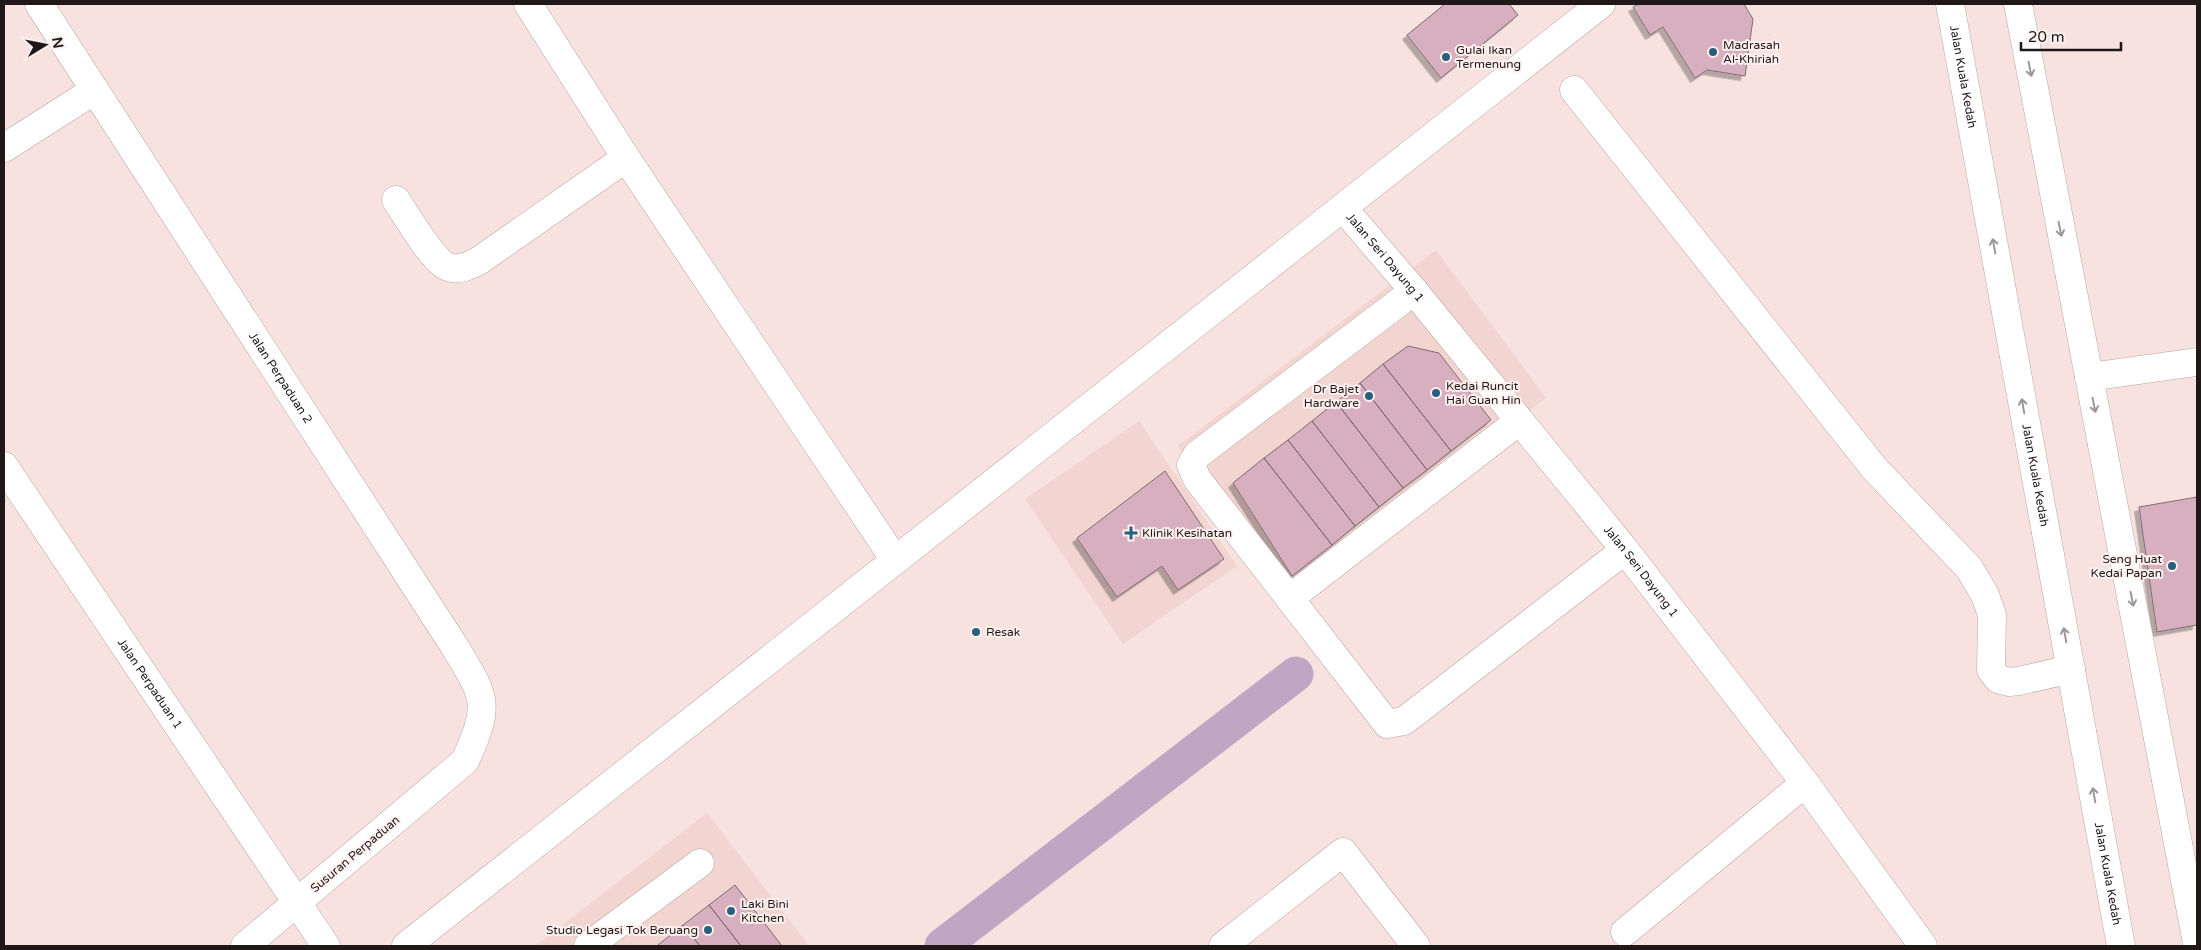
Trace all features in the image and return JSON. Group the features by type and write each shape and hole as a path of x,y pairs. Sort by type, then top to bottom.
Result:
{"street":[{"name":"Jalan Perpaduan 2","path":"40,4 447,636 479,690 483,709 478,733 465,761"},
{"path":"528,4 626,158 896,560"},
{"name":"Jalan Kuala Kedah","path":"1950,4 2121,946"},
{"path":"2018,4 2197,943"},
{"path":"406,946 1343,208 1589,7"},
{"path":"4,148 95,90"},
{"path":"1574,90 1874,468 1969,568 1985,594 1992,615 1991,670 1998,679 2009,682 2019,681 2071,669"},
{"path":"396,200 435,256 447,266 461,268 480,260 626,158"},
{"name":"Jalan Seri Dayung 1","path":"1343,208 1414,291 1625,550 1805,784 1923,946"},
{"path":"1414,291 1196,455 1191,465 1197,479 1387,724 1404,721 1625,550"},
{"path":"2089,376 2197,362"},
{"path":"1290,598 1519,421"},
{"name":"Jalan Perpaduan 1","path":"4,466 326,946"},
{"name":"Susuran Perpaduan","path":"245,946 465,761"},
{"path":"1626,932 1805,784"},
{"path":"1223,946 1343,852 1416,946"},
{"path":"588,946 700,863"}],"shaded area":[{"path":"1436,250 1546,398 1279,601 1178,446"},
{"name":"Klinik Kesihatan","path":"1139,421 1237,566 1123,644 1025,499"},
{"path":"707,813 809,946 535,946"}],"building":[{"name":"Gulai Ikan Termenung","path":"1445,4 1509,4 1518,15 1441,78 1407,35"},
{"name":"Madrasah Al-Khiriah","path":"1639,4 1744,4 1753,19 1745,76 1707,70 1695,78 1663,27 1650,35 1633,7"},
{"path":"1408,346 1439,353 1491,420 1451,451 1383,364"},
{"path":"1383,364 1451,451 1427,470 1360,383"},
{"path":"1360,383 1427,470 1403,488 1336,402"},
{"path":"1336,402 1403,488 1379,507 1312,421"},
{"path":"1312,421 1379,507 1355,526 1288,440"},
{"path":"1288,440 1355,526 1332,545 1264,458"},
{"path":"1264,458 1332,545 1292,576 1233,483"},
{"path":"1165,471 1224,559 1178,590 1162,566 1117,597 1077,538"},
{"name":"Seng Huat Kedai Papan","path":"2197,497 2197,625 2157,632 2139,507"},
{"path":"735,885 782,946 741,946 709,905"},
{"path":"709,905 741,946 700,946 683,925"},
{"path":"683,925 700,946 658,945"}],"waterway":[{"path":"942,946 1296,674"}],"place":[{"name":"Madrasah Al-Khiriah","path":"1713,52"},
{"name":"Gulai Ikan Termenung","path":"1446,57"},
{"name":"Kedai Runcit Hai Guan Hin","path":"1436,393"},
{"name":"Dr Bajet Hardware","path":"1369,396"},
{"name":"Klinik Kesihatan","path":"1131,533"},
{"name":"Seng Huat Kedai Papan","path":"2172,566"},
{"name":"Resak","path":"976,632"},
{"name":"Laki Bini Kitchen","path":"731,911"},
{"name":"Studio Legasi Tok Beruang","path":"708,930"}]}
